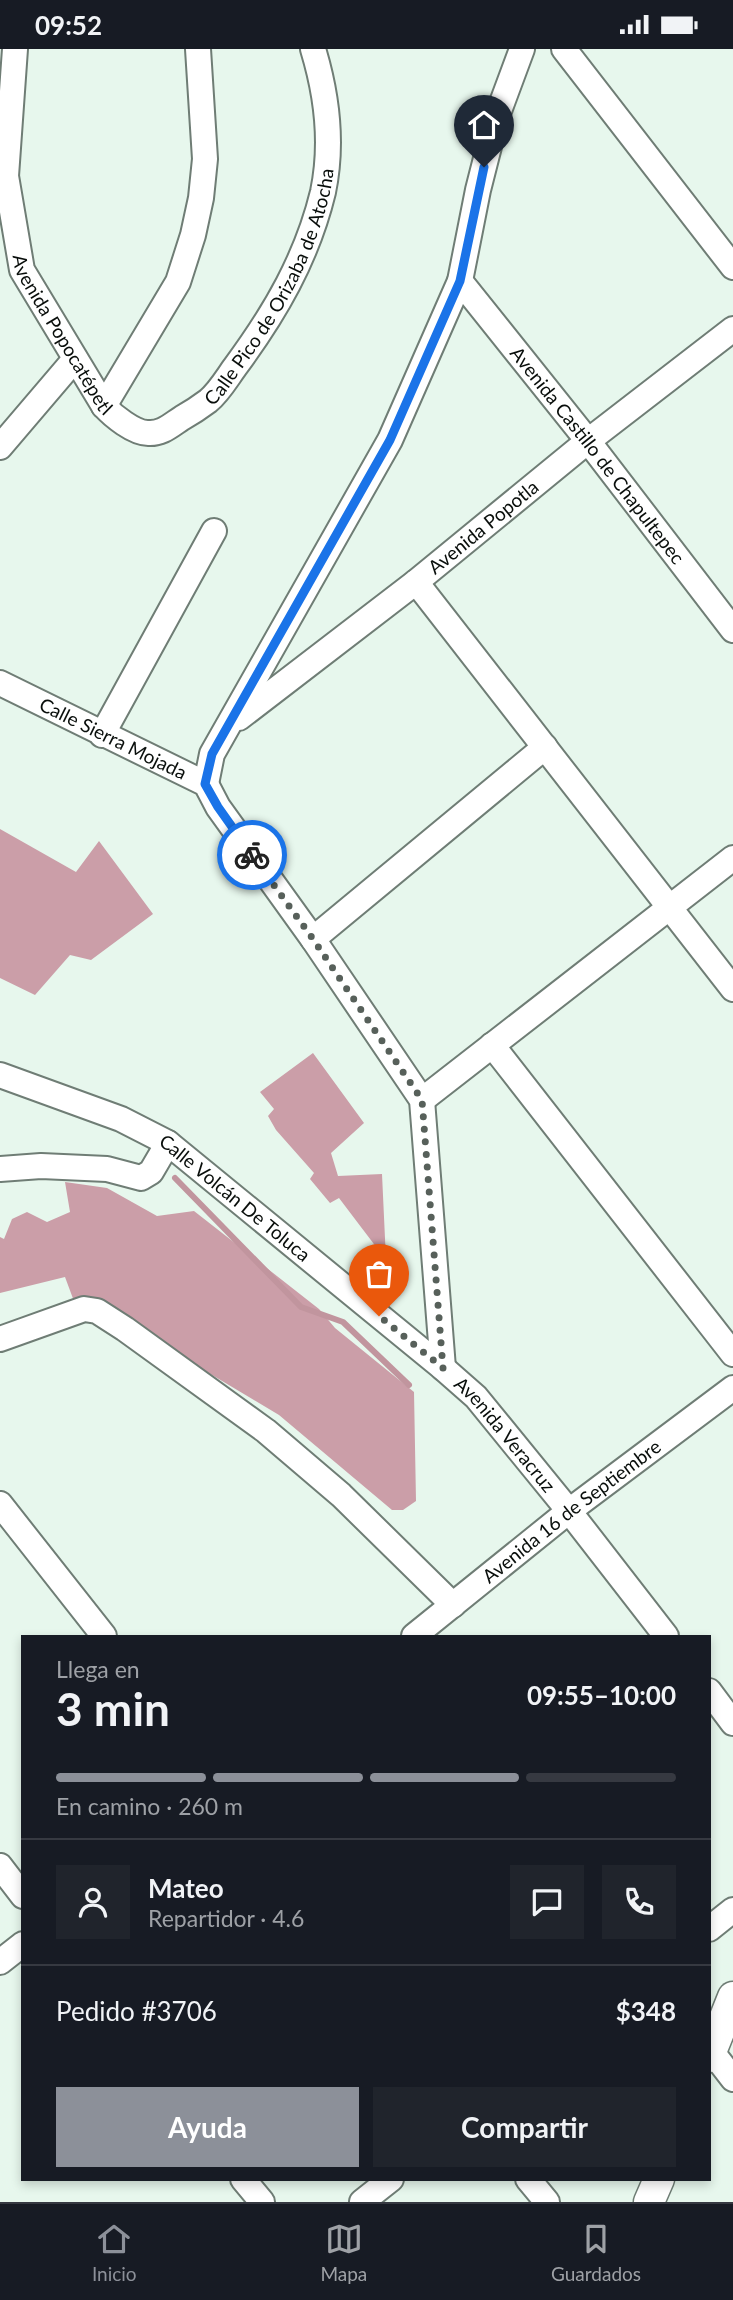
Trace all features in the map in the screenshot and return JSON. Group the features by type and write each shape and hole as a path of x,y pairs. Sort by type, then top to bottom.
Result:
{"main road":[{"path":"711,2050 733,1997"},
{"path":"649,2202 658,2181"}],"street":[{"name":"Avenida Popocatépetl","path":"15,49 3,179 22,270 104,406 178,282 193,235 201,198 205,159 198,49"},
{"name":"Calle Pico de Orizaba de Atocha","path":"104,406 116,418 146,434 163,431 211,399 263,330 303,253 323,189 328,156 328,126 313,49"},
{"path":"205,784 212,754 390,440 460,281 493,131 522,49"},
{"path":"564,49 733,267"},
{"name":"Avenida Castillo de Chapultepec","path":"460,281 733,629"},
{"name":"Avenida Popotla","path":"230,724 416,582 588,441 733,329"},
{"path":"0,447 75,359"},
{"path":"102,735 214,531"},
{"path":"416,582 733,989"},
{"name":"Calle Sierra Mojada","path":"0,683 205,784 218,807 313,939 422,1100 443,1368"},
{"path":"313,939 545,747"},
{"path":"422,1100 733,858"},
{"path":"492,1045 733,1354"},
{"name":"Calle Volcán De Toluca","path":"0,1075 121,1119 168,1143 443,1368"},
{"path":"0,1169 41,1166 107,1168 141,1178 151,1172 168,1143"},
{"path":"0,1339 84,1309 97,1311 266,1431 341,1495 453,1605"},
{"name":"Avenida Veracruz","path":"443,1368 476,1397 665,1635"},
{"name":"Avenida 16 de Septiembre","path":"415,1635 569,1511 733,1388"},
{"path":"0,1504 103,1635"},
{"path":"711,1694 733,1723"},
{"path":"0,1866 21,1893"},
{"path":"711,1927 733,1910"},
{"path":"0,1962 21,1946"},
{"path":"711,2053 733,2079"},
{"path":"245,2181 262,2202"},
{"path":"362,2202 388,2181"},
{"path":"530,2181 547,2202"}],"shaded area":[{"path":"0,829 76,872 99,841 153,914 91,960 70,955 35,995 0,978"},
{"path":"313,1053 364,1123 331,1153 338,1176 382,1174 386,1260 339,1198 330,1203 310,1179 314,1173 276,1130 268,1116 274,1109 260,1092"},
{"path":"65,1182 107,1188 157,1216 194,1211 319,1309 335,1328 414,1392 416,1501 403,1510 392,1510 279,1415 192,1363 78,1312 65,1277 0,1293 0,1237 4,1239 12,1219 27,1212 47,1222 70,1212"}],"waterway":[{"path":"175,1178 301,1307 343,1322 409,1385"}],"way so far":[{"path":"252,855 313,939 422,1100 443,1368 379,1316"}],"route":[{"path":"252,855 205,784 212,754 390,440 460,281 484,167"}]}
